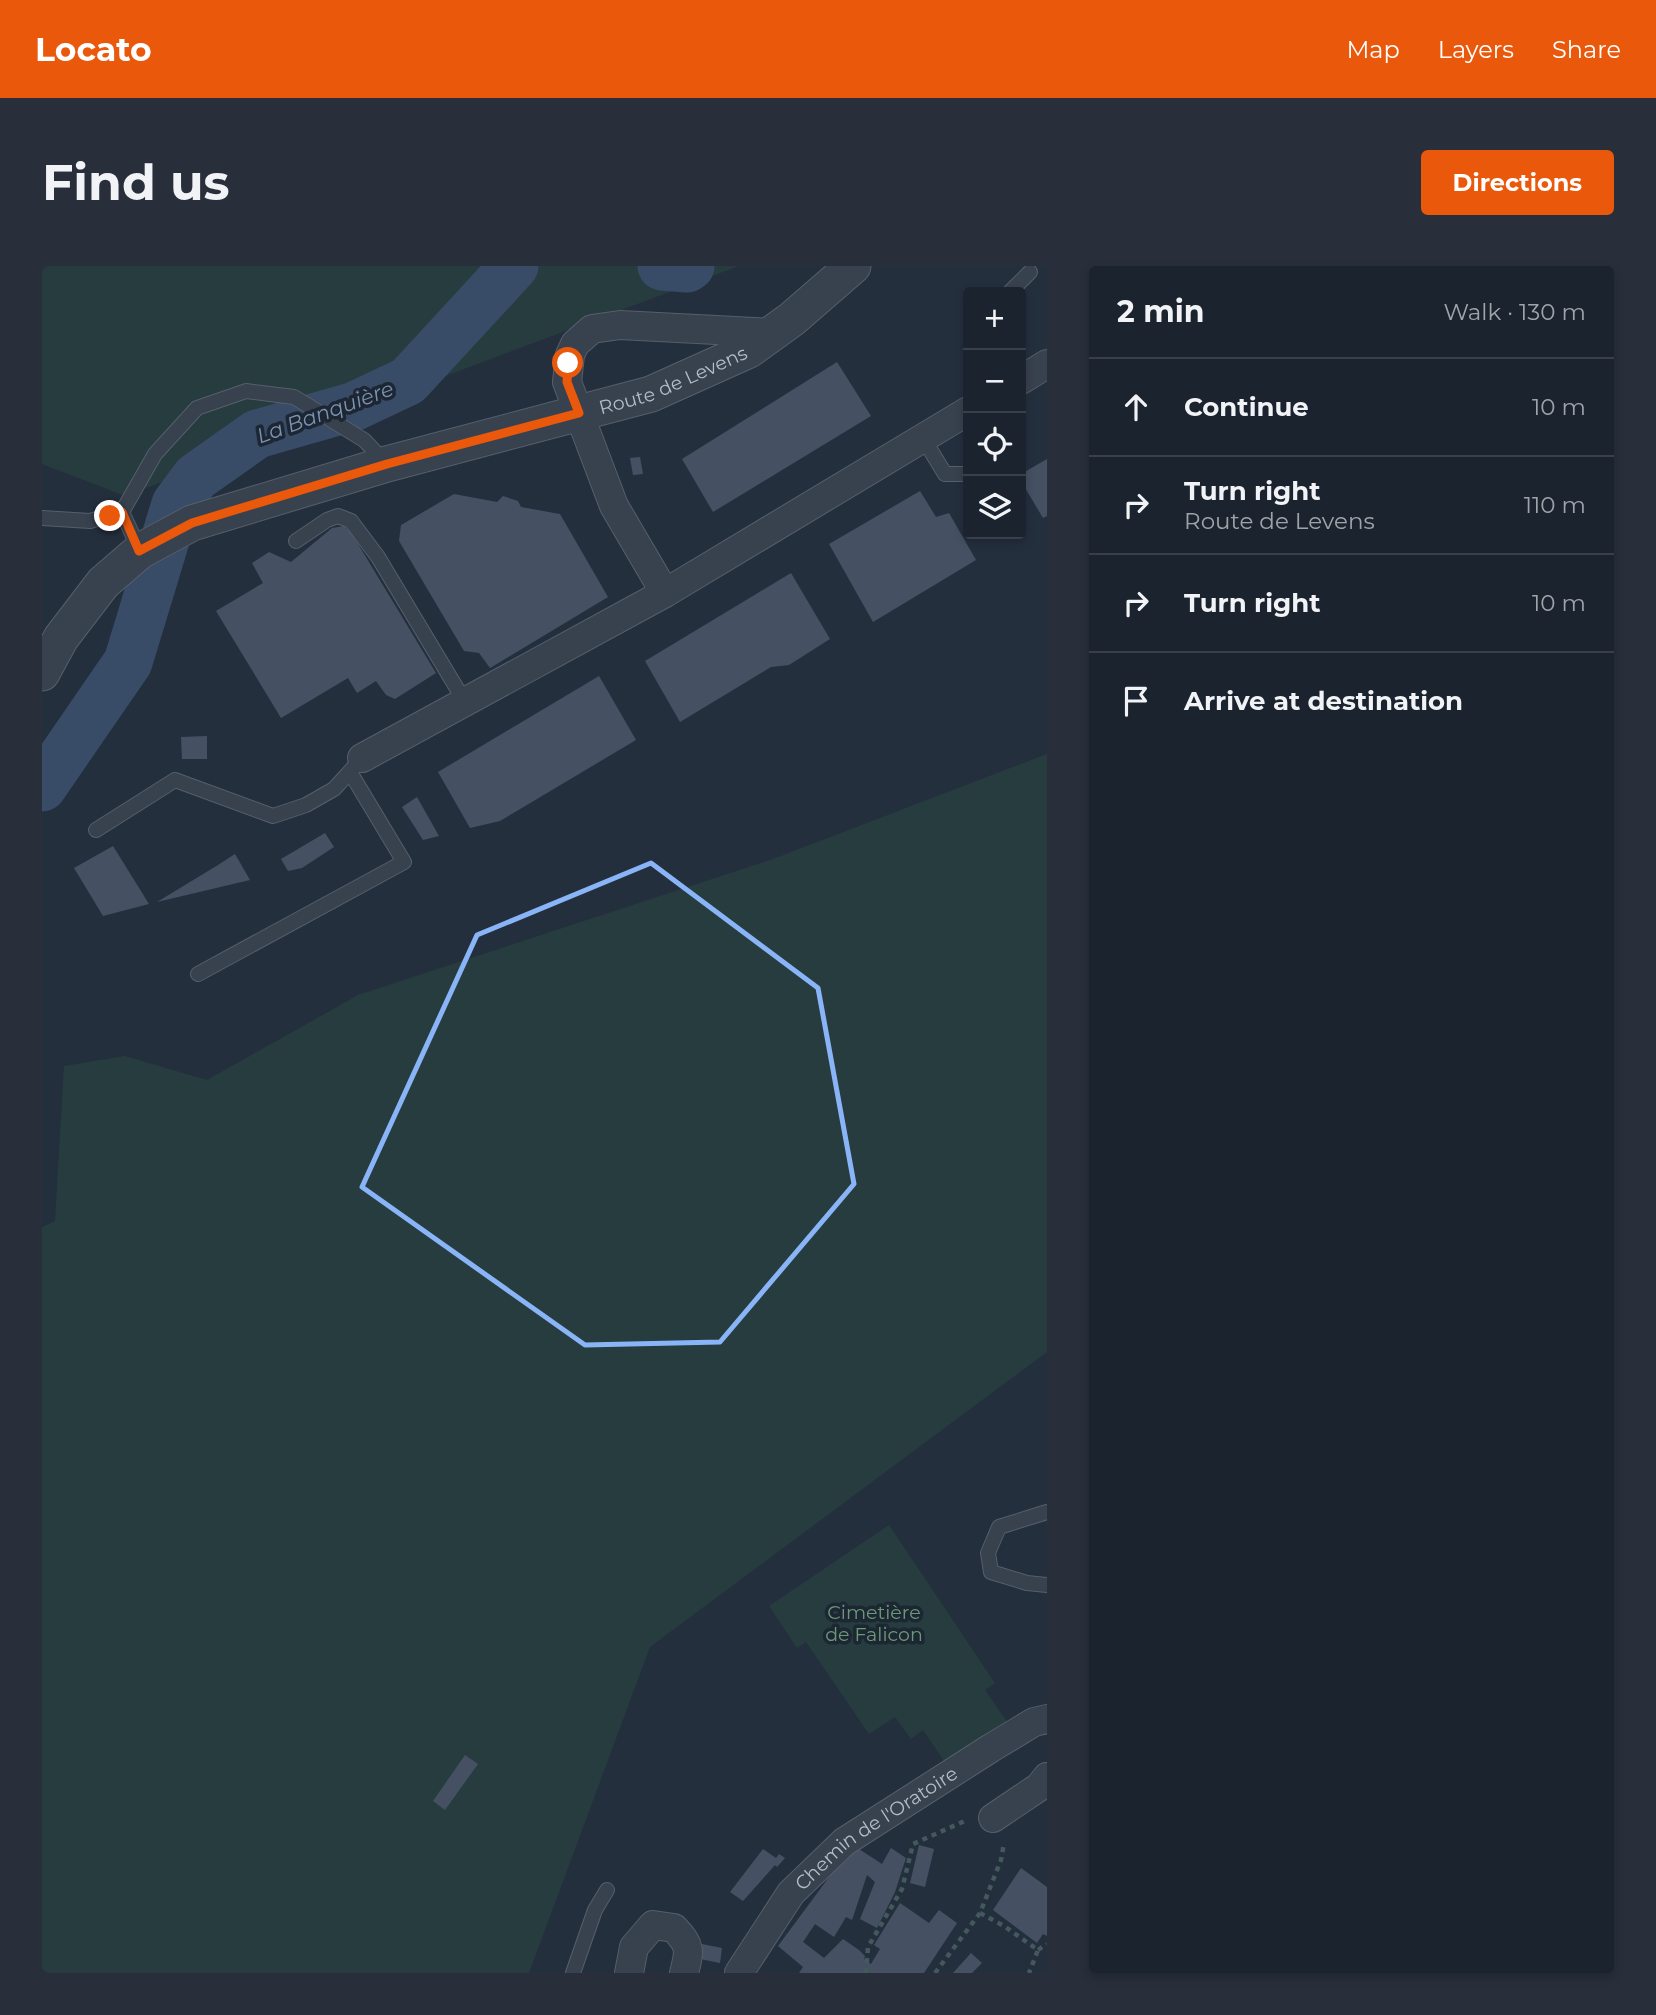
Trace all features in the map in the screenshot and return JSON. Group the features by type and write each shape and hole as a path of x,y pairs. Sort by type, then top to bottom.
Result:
{"street":[{"name":"Route de Levens","path":"42,673 52,637 103,583 139,551 192,523 254,504 375,452 579,413 651,394 749,350 853,266"},
{"path":"665,593 614,506 567,382 567,371 575,344 592,330 620,325 773,333"},
{"path":"1026,377 1047,364"},
{"path":"356,765 665,593 965,413"},
{"name":"Chemin de l'Oratoire","path":"739,1973 791,1893 844,1842 1042,1715"},
{"path":"993,1818 1039,1787 1047,1777"},
{"path":"629,1973 634,1947 653,1925 674,1928 688,1944 689,1954 684,1973"}],"lane":[{"path":"1015,287 1030,272"},
{"path":"42,518 90,521 116,514 155,454 197,408 246,391 294,397 375,452"},
{"path":"923,438 945,474 963,474"},
{"path":"116,514 139,551"},
{"path":"296,541 327,520 338,516 351,521 377,558 465,702"},
{"path":"96,830 175,780 273,816 306,805 334,789 356,765 404,862 198,974"},
{"path":"1047,1512 999,1527 988,1553 991,1572 1027,1583 1047,1585"},
{"path":"573,1973 595,1910 607,1890"}],"path":[{"path":"866,1973 868,1947 902,1889 913,1844 975,1817 993,1818 1004,1839 1000,1860 980,1913 935,1973"},
{"path":"980,1913 1038,1950"},
{"path":"1029,1973 1038,1950 1047,1944"}],"highlighted area":[{"path":"651,863 818,988 854,1184 720,1342 585,1345 362,1187 477,935"}],"green space":[{"path":"42,266 739,266 125,496 42,464"},
{"path":"1047,754 1047,1352 650,1647 529,1973 42,1973 42,1227 55,1221 64,1066 125,1056 207,1080 358,995 773,859"},
{"name":"Cimetière de Falicon","path":"889,1525 995,1683 985,1690 1008,1723 946,1764 923,1730 911,1739 895,1717 869,1734 806,1642 797,1648 769,1606"}],"building":[{"path":"837,362 871,416 713,512 682,459"},
{"path":"640,457 643,474 633,475 630,458"},
{"path":"1047,459 1047,516 1043,518 1026,489 1026,471"},
{"path":"920,491 936,517 949,513 976,560 873,622 829,544"},
{"path":"454,494 497,502 503,496 518,501 521,507 560,514 608,597 490,668 479,653 464,651 399,541 401,525"},
{"path":"344,526 352,534 436,673 395,699 386,695 376,681 357,693 348,678 281,718 216,611 263,583 252,563 269,552 291,562 332,528"},
{"path":"791,573 830,639 789,665 771,667 680,722 645,661"},
{"path":"599,676 636,740 500,821 470,828 438,772"},
{"path":"207,736 207,759 182,759 181,737"},
{"path":"417,797 439,836 423,840 402,807"},
{"path":"325,833 334,847 302,868 288,871 281,859"},
{"path":"113,846 149,904 103,916 74,868"},
{"path":"235,854 250,880 157,902 218,865"},
{"path":"465,1755 478,1764 445,1810 433,1801"},
{"path":"919,1845 934,1849 925,1887 910,1883"},
{"path":"856,1847 882,1864 891,1848 906,1858 895,1892 877,1928 860,1919 875,1882 867,1875 852,1920 846,1917 834,1937 815,1924 803,1942 824,1958 843,1939 859,1950 871,1964 880,1949 874,1945 900,1903 929,1923 939,1910 957,1923 924,1973 799,1973 803,1967 778,1946 844,1857"},
{"path":"763,1849 776,1858 779,1854 785,1858 777,1867 775,1865 743,1901 730,1892"},
{"path":"1021,1868 1047,1887 1047,1936 1043,1934 1037,1943 993,1910"},
{"path":"702,1944 722,1948 720,1963 700,1959"},
{"path":"971,1953 982,1963 972,1973 953,1973"}],"waterway":[{"name":"La Banquière","path":"42,787 128,662 176,504 196,477 257,434 355,406 408,381 514,266"},
{"name":"La Banquière","path":"662,266 690,266"}],"route":[{"path":"110,516 122,512 139,551 192,523 387,464 579,413 567,382 568,363"}]}
